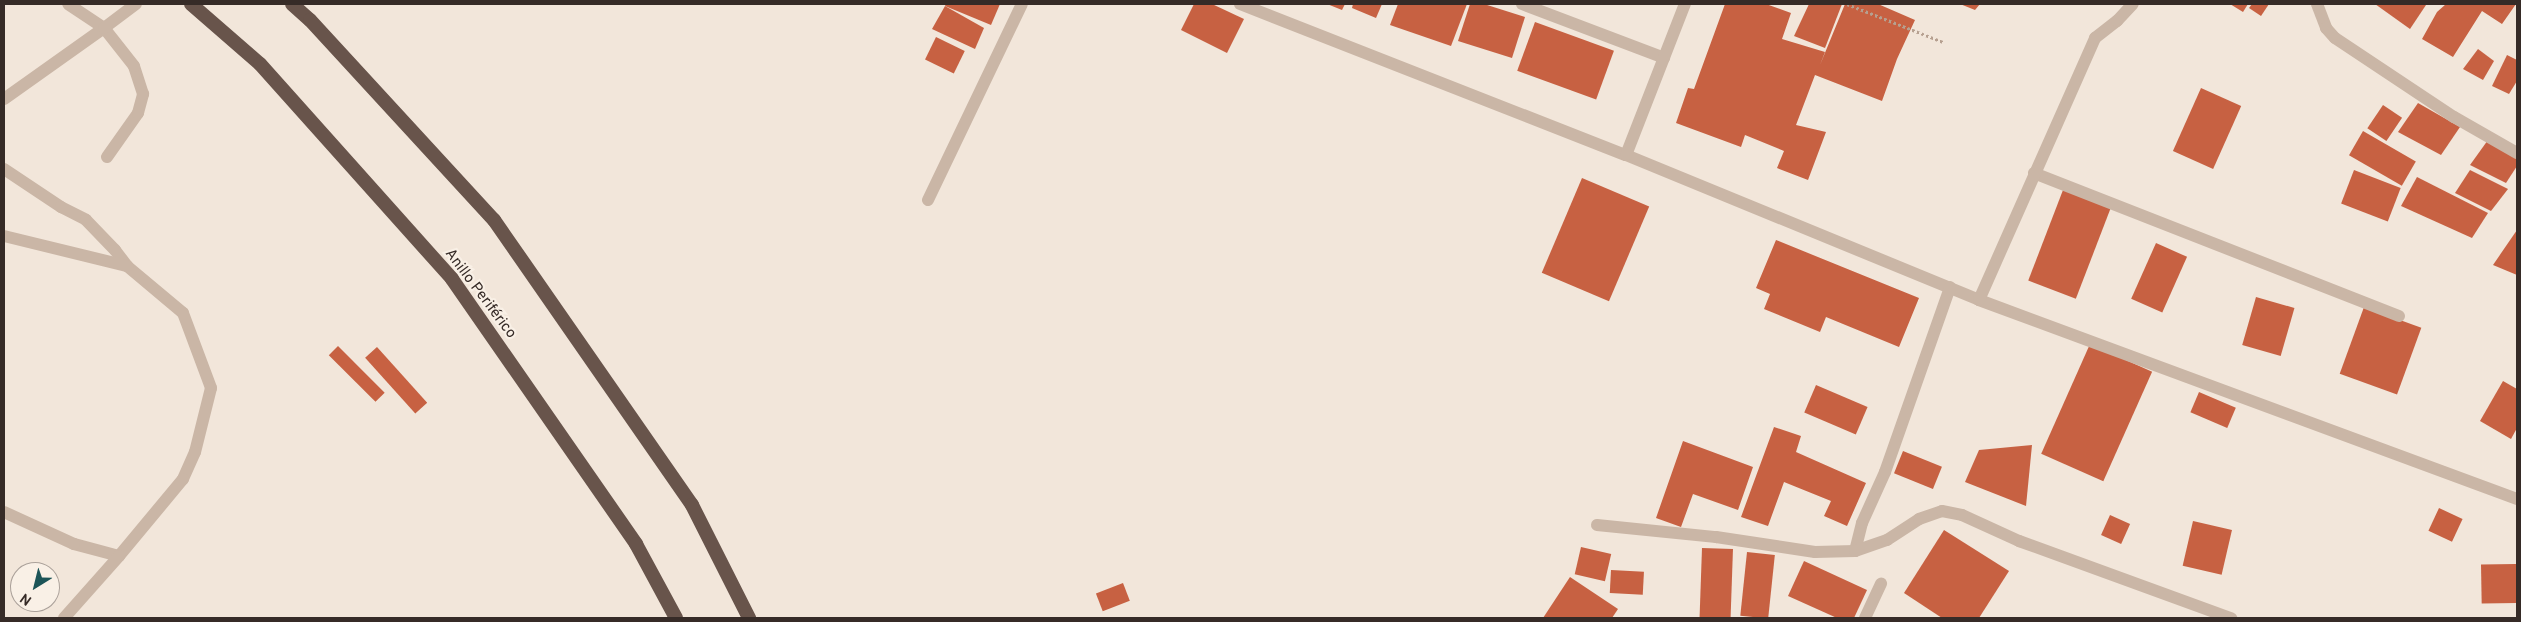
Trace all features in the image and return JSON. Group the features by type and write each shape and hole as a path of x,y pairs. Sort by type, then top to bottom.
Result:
{"highway":[{"name":"Anillo Periférico","path":"191,4 260,64 452,279 636,544 676,618"},
{"path":"292,4 317,28 494,220 692,505 749,618"}],"street":[{"path":"68,4 104,28 134,66 143,94 138,113 107,157"},
{"path":"4,99 136,4"},
{"path":"928,200 1022,4"},
{"path":"1240,4 1626,156 1979,300 2517,499"},
{"path":"1522,4 1664,58"},
{"path":"1626,156 1685,4"},
{"path":"1979,300 2095,38 2133,4"},
{"path":"2317,4 2326,28 2335,38 2454,117 2517,154"},
{"path":"4,169 61,207 86,220 116,250 127,266 183,314 211,388 196,452 183,479 64,618"},
{"path":"2034,173 2399,316"},
{"path":"4,236 127,266"},
{"path":"1855,551 1862,523 1885,472 1950,287"},
{"path":"1597,525 1716,536 1815,552 1855,551 1887,540 1919,519 1942,511 1962,515 2019,541 2231,618"},
{"path":"4,512 74,544 119,556"},
{"path":"1865,618 1882,584"}],"path":[{"path":"1847,4 1943,42"}],"building":[{"path":"946,4 1000,4 991,25 945,6"},
{"path":"1194,4 1212,4 1244,19 1227,53 1181,30"},
{"path":"1327,4 1345,4 1342,10"},
{"path":"1353,4 1382,4 1376,18 1352,8"},
{"path":"1398,4 1467,4 1451,46 1390,25"},
{"path":"1470,4 1484,4 1525,17 1512,58 1458,41"},
{"path":"1725,4 1766,4 1791,13 1782,39 1825,52 1820,65 1845,4 1878,4 1915,20 1897,59 1882,101 1815,75 1796,125 1826,132 1808,180 1777,168 1784,151 1745,135 1741,147 1676,123 1688,88 1694,89"},
{"path":"1809,4 1842,4 1825,48 1794,36"},
{"path":"1960,4 1980,4 1975,10"},
{"path":"2230,4 2248,4 2243,12"},
{"path":"2252,4 2269,4 2261,16 2249,8"},
{"path":"2375,4 2424,4 2426,5 2410,29"},
{"path":"2446,4 2516,4 2502,24 2482,11 2453,57 2422,39 2437,12"},
{"path":"945,6 984,28 975,49 932,29"},
{"path":"1535,22 1614,51 1596,100 1517,71"},
{"path":"936,37 965,51 954,73 925,59"},
{"path":"2478,49 2494,61 2483,80 2463,69"},
{"path":"2507,55 2517,60 2517,81 2509,94 2492,86"},
{"path":"2201,88 2241,106 2213,169 2173,151"},
{"path":"2418,103 2460,127 2441,155 2398,132"},
{"path":"2383,105 2402,118 2386,141 2367,128"},
{"path":"2363,131 2416,162 2402,186 2349,155"},
{"path":"2488,140 2517,155 2517,166 2506,183 2470,165"},
{"path":"2354,170 2401,188 2388,222 2341,204"},
{"path":"2470,170 2508,189 2491,211 2455,193"},
{"path":"2417,177 2488,213 2472,238 2401,206"},
{"path":"1582,178 1649,207 1609,301 1542,273"},
{"path":"2063,190 2111,208 2076,299 2028,281"},
{"path":"2517,230 2517,275 2493,265"},
{"path":"1776,240 1919,298 1899,347 1826,317 1820,332 1764,309 1770,294 1756,288"},
{"path":"2156,243 2187,257 2162,313 2131,299"},
{"path":"2256,297 2294,308 2281,356 2242,345"},
{"path":"2364,307 2421,328 2397,395 2340,374"},
{"path":"2090,344 2152,372 2103,481 2041,454"},
{"path":"338,346 385,393 375,402 329,355"},
{"path":"377,347 427,403 415,413 365,358"},
{"path":"2503,381 2517,389 2517,428 2511,439 2480,421"},
{"path":"1816,385 1868,407 1856,434 1804,413"},
{"path":"2199,392 2236,408 2227,428 2190,412"},
{"path":"1774,427 1801,436 1796,452 1866,483 1847,526 1824,516 1831,501 1784,482 1768,526 1741,517"},
{"path":"1683,441 1753,467 1738,510 1693,494 1681,527 1656,518"},
{"path":"2032,445 2026,506 1965,482 1979,450"},
{"path":"1903,451 1942,467 1933,489 1894,473"},
{"path":"2439,508 2463,519 2452,542 2428,531"},
{"path":"2110,515 2130,524 2121,544 2101,535"},
{"path":"2193,521 2232,530 2222,575 2183,566"},
{"path":"1944,530 2009,571 1979,618 1942,618 1904,593"},
{"path":"1581,547 1611,554 1605,581 1575,574"},
{"path":"1702,548 1733,549 1731,618 1700,618"},
{"path":"1747,552 1775,555 1768,618 1740,616"},
{"path":"1804,561 1867,590 1854,618 1837,618 1788,596"},
{"path":"2516,564 2517,603 2482,604 2481,565"},
{"path":"1611,570 1644,572 1643,595 1610,593"},
{"path":"1570,577 1618,609 1612,618 1543,618"},
{"path":"1123,583 1130,601 1103,611 1096,593"}]}
